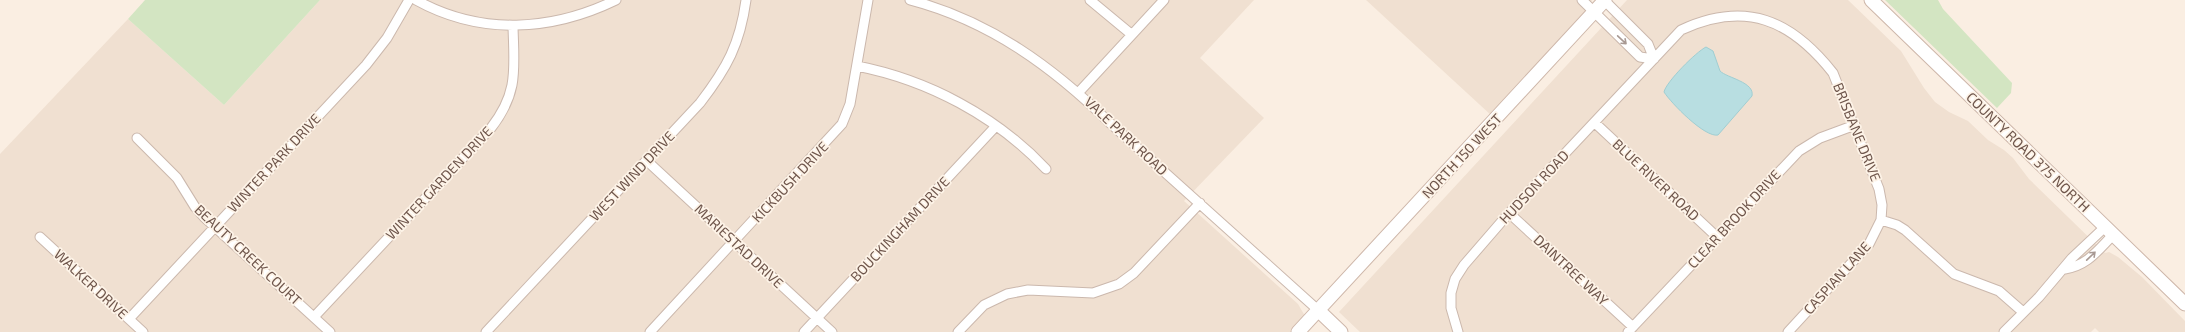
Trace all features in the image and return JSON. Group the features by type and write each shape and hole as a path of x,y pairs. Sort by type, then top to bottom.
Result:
{"street":[{"name":"WINTER PARK DRIVE","path":"129,319 214,226 366,65 387,38 409,0"},
{"path":"416,0 438,11 464,20 513,26 534,25 569,19 616,0"},
{"name":"WEST WIND DRIVE","path":"486,332 700,103 722,75 736,47 746,0"},
{"name":"KICKBUSH DRIVE","path":"650,332 735,242 842,124 850,104 868,0"},
{"name":"VALE PARK ROAD","path":"910,0 946,11 999,36 1031,55 1079,92 1111,124 1318,310"},
{"path":"1090,0 1131,34"},
{"path":"1079,92 1164,0"},
{"path":"1582,0 1640,57 1654,58 1648,44 1604,0"},
{"name":"NORTH 150 WEST","path":"1298,332 1594,13 1604,0"},
{"name":"COUNTY ROAD 375 NORTH","path":"1871,0 2185,304"},
{"name":"BRISBANE DRIVE","path":"1654,58 1682,30 1710,13 1724,9 1757,10 1771,15 1783,23 1824,62 1838,84 1879,189 1882,204 1881,220"},
{"name":"WINTER GARDEN DRIVE","path":"314,317 491,128 502,114 509,101 512,88 513,26"},
{"name":"HUDSON ROAD","path":"1458,332 1451,308 1451,293 1456,278 1464,265 1509,213 1595,123 1654,58"},
{"path":"857,66 881,72 936,92 968,108 996,126 1046,169"},
{"name":"BLUE RIVER ROAD","path":"1595,123 1717,237"},
{"name":"BOUCKINGHAM DRIVE","path":"804,332 996,126"},
{"name":"CLEAR BROOK DRIVE","path":"1630,330 1799,151 1820,138 1854,126"},
{"name":"BEAUTY CREEK COURT","path":"137,138 166,166 195,207 330,332"},
{"name":"MARIESTAD DRIVE","path":"646,160 832,332"},
{"path":"958,332 984,305 1007,294 1028,290 1093,293 1119,284 1134,273 1200,203"},
{"name":"DAINTREE WAY","path":"1509,213 1630,330"},
{"path":"1881,220 1897,225 1905,230 1954,274 1999,291 2014,302 2023,312"},
{"name":"CASPIAN LANE","path":"1788,332 1869,244 1881,220"},
{"path":"2004,332 2065,269 2072,258 2109,231"},
{"name":"WALKER DRIVE","path":"40,237 143,332"},
{"path":"1318,310 1341,332"}],"shaded area":[{"path":"320,0 1254,0 1200,58 1264,118 1184,201 1298,304 1305,316 1292,332 0,332 0,154 128,19 224,105"},
{"path":"1366,0 1592,0 1575,27 1492,116"},
{"path":"1627,0 1848,0 1901,51 1924,88 1935,102 1949,112 1968,121 1988,140 2004,150 2013,158 2029,179 2105,253 2109,252 2118,257 2142,277 2185,321 2185,332 2099,332 2095,328 2091,332 1360,332 1339,312"}],"green space":[{"path":"145,0 320,0 224,105 128,19"},
{"path":"1885,0 1938,0 1943,9 2012,83 2011,93 1997,108"}],"water":[{"path":"1706,47 1713,51 1720,71 1745,84 1752,91 1752,96 1718,135 1705,131 1697,126 1664,92 1670,81 1682,68"}]}
